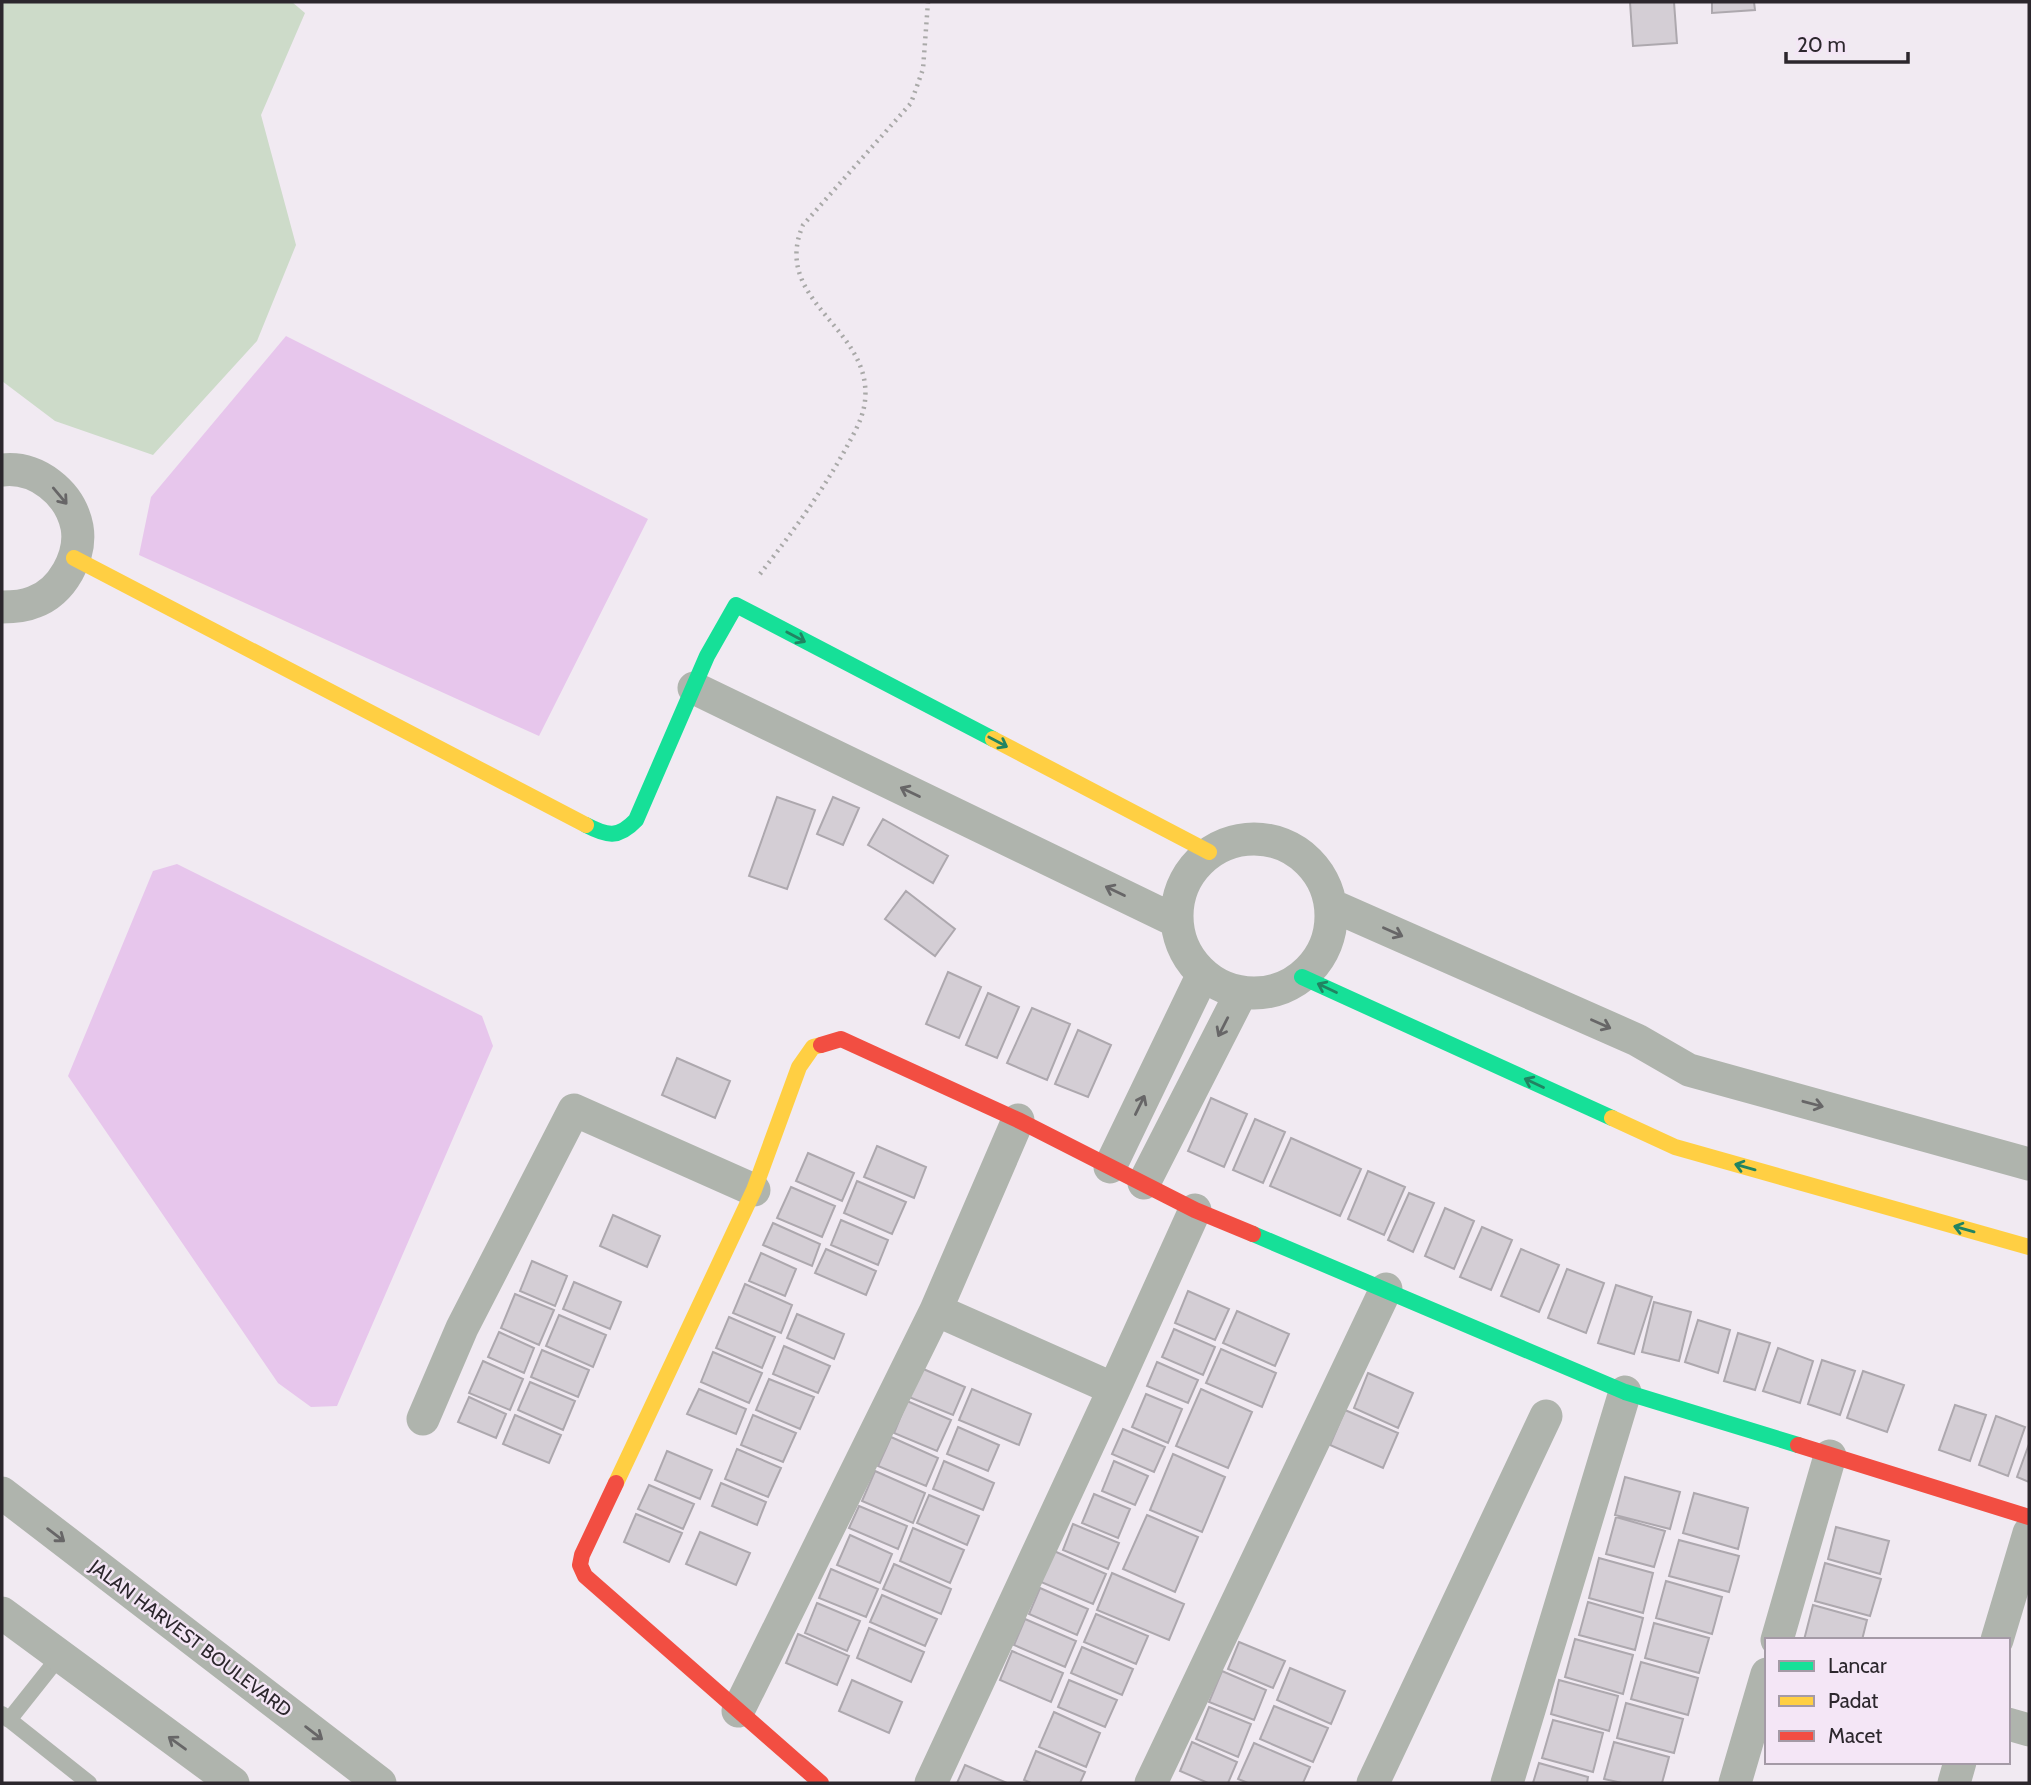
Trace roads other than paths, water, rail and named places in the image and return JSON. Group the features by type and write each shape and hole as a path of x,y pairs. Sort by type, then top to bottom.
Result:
{"street":[{"path":"2,470 15,469 43,478 66,500 77,528 74,558 60,585 34,602 2,607"},
{"path":"74,558 604,834 617,835 627,830 636,820 712,645 736,605 1209,852"},
{"path":"694,688 1176,921"},
{"path":"1245,838 1284,844 1315,868 1331,905 1326,945 1302,977 1273,991 1241,993 1221,986 1203,974 1184,951 1176,921 1184,882 1209,852 1245,838"},
{"path":"1331,905 1637,1040 1689,1070 2029,1164"},
{"path":"1110,1167 1203,974"},
{"path":"1302,977 1675,1147 2029,1247"},
{"path":"1144,1183 1241,993"},
{"path":"821,1783 585,1576 580,1565 582,1555 754,1190 799,1067 813,1047 822,1043 841,1039 1018,1120 1195,1210 1625,1392 2029,1517"},
{"path":"423,1419 462,1328 574,1110 754,1190"},
{"path":"738,1711 936,1310 1018,1120"},
{"path":"931,1783 1195,1210"},
{"path":"1151,1783 1386,1289"},
{"path":"936,1310 1114,1390"},
{"path":"1507,1783 1625,1392"},
{"path":"1373,1783 1546,1416"},
{"path":"1778,1638 1830,1456"},
{"name":"JALAN HARVEST BOULEVARD","path":"2,1493 380,1783"},
{"path":"1998,1638 2029,1533"},
{"path":"2,1613 233,1783"},
{"path":"1735,1783 1765,1681"},
{"path":"2010,1725 2029,1730"},
{"path":"1954,1783 1959,1764"}],"lane":[{"path":"59,1657 5,1717 89,1783"}]}
